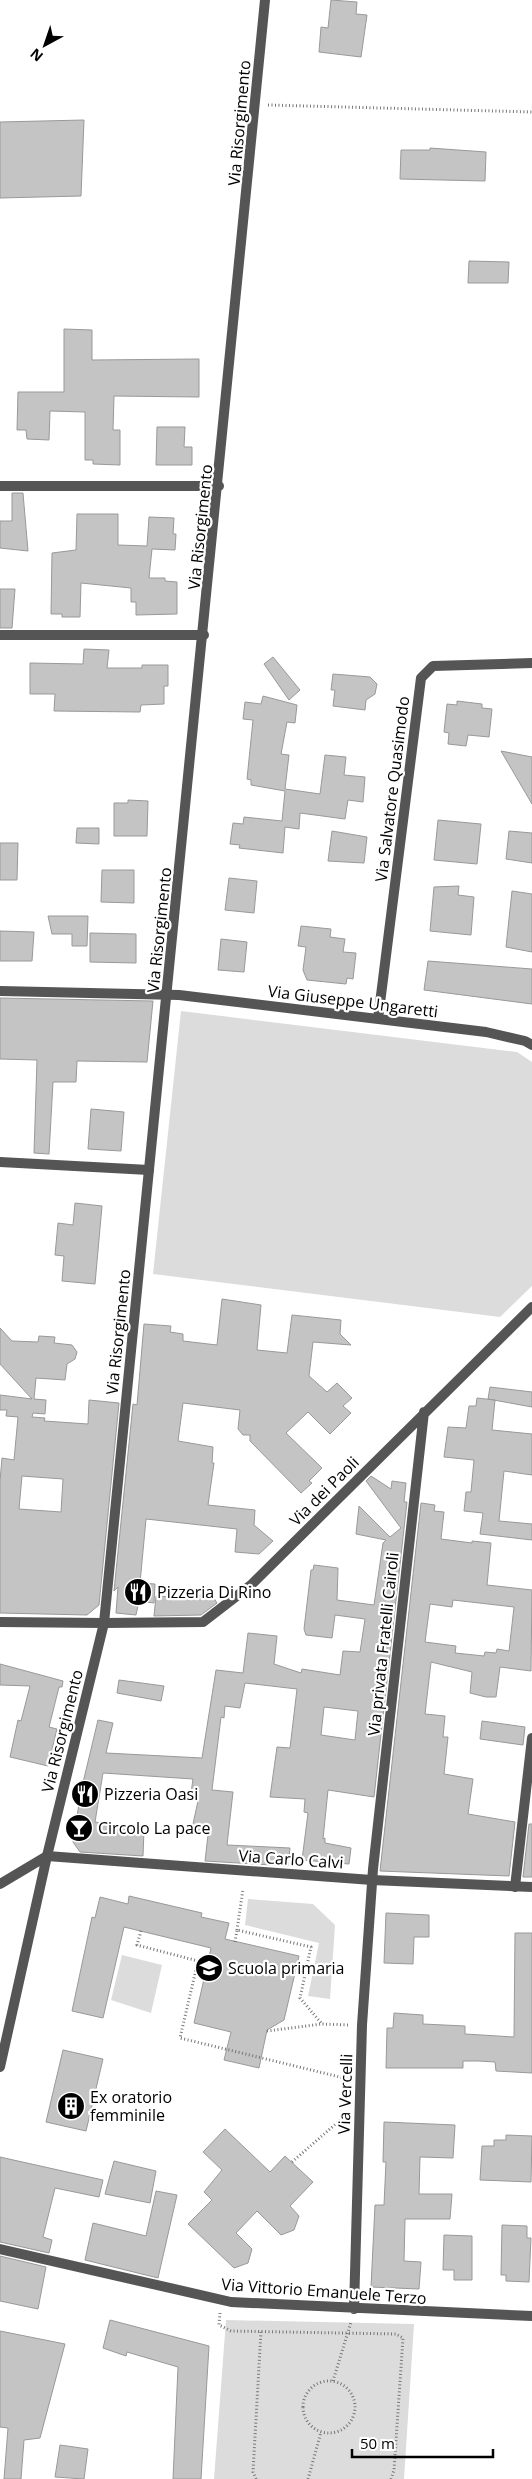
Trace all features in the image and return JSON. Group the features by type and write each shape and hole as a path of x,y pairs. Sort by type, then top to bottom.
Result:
{"street":[{"name":"Via Risorgimento","path":"0,2067 47,1856 104,1623 219,486 265,0"},
{"path":"0,486 219,486"},
{"path":"0,635 204,634"},
{"name":"Via Salvatore Quasimodo","path":"378,1019 421,678 434,666 532,663"},
{"name":"Via Giuseppe Ungaretti","path":"0,991 168,994 486,1032 525,1041 532,1045"},
{"path":"0,1162 149,1170"},
{"name":"Via dei Paoli","path":"0,1622 203,1622 251,1585 532,1307"},
{"name":"Via privata Fratelli Cairoli","path":"372,1880 424,1412"},
{"path":"515,1887 532,1738"},
{"path":"0,1884 47,1856"},
{"name":"Via Carlo Calvi","path":"47,1856 372,1880 532,1888"},
{"name":"Via Vercelli","path":"354,2309 362,2025 372,1880"},
{"name":"Via Vittorio Emanuele Terzo","path":"0,2249 222,2300 354,2309 532,2316"}],"path":[{"path":"255,105 532,112"},
{"path":"235,1942 243,1889"},
{"path":"237,1930 311,1947 300,1998 322,2024"},
{"path":"141,1931 138,1945 198,1961 180,2038 360,2082"},
{"path":"267,2030 322,2024 362,2025"},
{"path":"292,2162 360,2102"},
{"path":"222,2300 219,2325 231,2331 396,2334 402,2338 394,2470 391,2479"},
{"path":"334,2381 354,2309"},
{"path":"256,2479 252,2472 261,2331"},
{"path":"334,2381 342,2383 353,2396 354,2413 346,2427 330,2433 321,2432 307,2422 302,2405 309,2389 316,2383 334,2381"},
{"path":"308,2479 321,2432"}],"shaded area":[{"path":"181,1011 517,1052 532,1062 532,1286 500,1317 153,1274"},
{"path":"248,1899 313,1904 335,1925 330,1999 308,1996 319,1943 245,1925"},
{"path":"122,1955 162,1965 151,2013 111,2000"},
{"path":"226,2320 414,2324 404,2479 214,2479"}],"building":[{"path":"331,0 357,2 356,14 367,15 361,57 319,52 321,27 328,28"},
{"path":"84,120 81,196 0,198 0,122"},
{"path":"430,148 486,152 485,181 400,179 401,150 430,150"},
{"path":"469,261 509,262 508,283 468,283"},
{"path":"64,329 92,330 92,360 199,359 199,397 114,396 113,430 120,430 120,465 93,464 93,460 85,460 85,412 50,411 49,440 27,439 26,430 17,430 18,392 64,392"},
{"path":"157,427 185,427 184,447 192,447 192,465 156,465"},
{"path":"12,493 23,493 28,551 0,548 0,521 12,521"},
{"path":"77,514 118,514 118,545 147,546 149,517 174,518 175,550 152,549 149,578 165,578 165,581 177,582 177,614 136,615 136,602 131,602 131,588 81,583 80,617 62,617 62,614 51,614 52,553 76,550"},
{"path":"0,589 15,589 12,628 0,628"},
{"path":"84,649 109,650 107,668 142,668 142,665 168,665 168,686 164,686 164,704 141,705 140,712 54,711 55,694 30,694 30,663 83,664"},
{"path":"273,657 300,690 289,700 264,664"},
{"path":"333,674 370,677 377,684 375,694 366,700 365,710 333,706 335,690 331,690"},
{"path":"263,696 297,705 295,723 287,722 281,754 289,755 285,789 320,794 325,755 346,757 344,775 365,777 363,802 348,800 345,819 300,813 299,829 285,827 283,853 239,848 240,845 230,844 233,823 243,824 244,817 282,821 285,791 251,785 251,780 247,779 253,720 243,719 245,702 261,704"},
{"path":"457,701 482,704 482,708 492,709 489,737 468,735 466,746 448,744 449,733 444,732 447,704 457,705"},
{"path":"501,751 532,757 532,804"},
{"path":"128,800 148,801 147,836 114,836 114,803 128,803"},
{"path":"438,820 481,824 477,864 434,860"},
{"path":"77,828 99,828 99,844 76,843"},
{"path":"332,831 367,837 364,863 328,861"},
{"path":"509,831 532,833 532,863 506,859"},
{"path":"0,843 18,843 17,880 0,880"},
{"path":"102,870 134,870 134,903 101,902"},
{"path":"229,878 257,881 254,913 225,910"},
{"path":"459,886 458,895 474,897 471,935 430,931 434,887"},
{"path":"512,891 532,894 532,952 506,947"},
{"path":"48,916 88,916 87,946 72,946 72,934 52,934"},
{"path":"301,926 331,929 330,937 345,939 343,952 356,953 353,979 347,978 346,984 307,980 303,970 306,947 298,946"},
{"path":"0,931 34,932 32,961 0,961"},
{"path":"90,933 136,934 136,963 90,962"},
{"path":"221,939 247,942 244,972 218,970"},
{"path":"428,961 532,969 532,1004 424,990"},
{"path":"0,998 153,1001 147,1062 77,1061 76,1082 53,1082 49,1154 34,1153 37,1060 0,1059"},
{"path":"91,1109 124,1112 121,1151 88,1149"},
{"path":"75,1203 102,1206 95,1284 62,1281 64,1256 55,1255 58,1223 73,1225"},
{"path":"222,1299 261,1305 257,1350 287,1353 292,1315 341,1320 340,1334 351,1345 313,1342 309,1376 327,1392 337,1383 352,1398 343,1406 351,1413 330,1434 308,1412 286,1433 322,1468 309,1481 312,1483 301,1493 250,1441 250,1435 243,1435 238,1429 240,1410 183,1403 178,1441 213,1447 212,1463 214,1463 208,1505 255,1510 254,1525 273,1541 259,1554 235,1552 237,1529 146,1519 140,1583 155,1584 154,1603 139,1601 136,1615 116,1613 118,1587 114,1591 133,1404 137,1405 144,1324 171,1326 170,1332 183,1334 183,1341 217,1345"},
{"path":"0,1328 12,1341 38,1342 39,1336 55,1337 54,1343 72,1345 77,1352 75,1359 67,1364 65,1380 36,1378 34,1399 46,1400 45,1414 33,1413 32,1417 45,1418 44,1421 88,1424 89,1400 119,1403 99,1605 87,1615 0,1613 0,1481 2,1458 14,1460 18,1417 6,1416 7,1410 0,1410 0,1395 32,1399 0,1364","holes":["22,1476 63,1479 61,1512 19,1509"]},
{"path":"490,1387 532,1392 532,1407 488,1399"},
{"path":"477,1398 495,1400 492,1430 532,1434 532,1475 504,1471 499,1521 532,1524 532,1540 480,1534 483,1513 464,1511 466,1492 471,1492 474,1460 444,1457 448,1427 466,1428 469,1406 476,1406"},
{"path":"371,1476 391,1489 392,1481 406,1483 404,1502 407,1502 374,1797 328,1790 323,1839 325,1838 325,1843 351,1848 349,1864 302,1860 308,1813 304,1812 305,1799 270,1797 277,1747 290,1748 297,1689 245,1683 240,1708 225,1706 224,1718 221,1717 212,1790 233,1792 227,1845 290,1848 288,1866 205,1861 208,1835 191,1833 198,1801 190,1800 193,1779 103,1773 95,1822 144,1830 143,1856 80,1852 73,1842 81,1791 98,1720 113,1723 106,1753 202,1758 216,1670 243,1673 248,1633 277,1636 274,1664 301,1673 302,1669 340,1675 343,1651 360,1652 365,1619 335,1615 332,1638 306,1635 304,1629 311,1570 313,1570 314,1565 338,1568 337,1600 374,1605 383,1543 386,1540 356,1534 359,1506 390,1537 401,1528 366,1481","holes":["324,1707 358,1711 355,1740 321,1735"]},
{"path":"421,1503 435,1505 434,1511 444,1512 441,1539 472,1543 472,1541 491,1543 487,1585 532,1590 531,1671 500,1667 496,1697 486,1697 470,1693 472,1672 431,1662 425,1714 445,1716 443,1737 448,1737 444,1774 473,1779 468,1814 515,1822 509,1876 380,1871","holes":["453,1600 514,1607 509,1651 497,1649 496,1653 485,1652 484,1656 455,1653 456,1646 425,1642 430,1604 452,1607"]},
{"path":"208,1589 217,1603 201,1615 154,1616 156,1596 188,1598 197,1593 199,1596"},
{"path":"0,1664 63,1681 62,1687 59,1687 49,1727 57,1729 48,1766 10,1757 18,1720 21,1721 30,1686 0,1685"},
{"path":"119,1680 164,1686 161,1701 117,1693"},
{"path":"482,1721 525,1727 523,1745 480,1739"},
{"path":"529,1824 532,1824 532,1877 523,1877"},
{"path":"129,1896 202,1913 201,1917 229,1923 225,1939 299,1956 284,2020 267,2030 259,2068 224,2060 231,2032 194,2023 211,1948 124,1927 103,2018 72,2011 92,1917 95,1918 100,1897 128,1904"},
{"path":"386,1913 429,1915 429,1937 414,1937 413,1964 384,1963"},
{"path":"515,1933 532,1933 532,2073 496,2071 495,2062 478,2061 463,2061 463,2068 386,2068 387,2028 393,2028 394,2013 423,2015 423,2024 465,2026 465,2034 514,2037"},
{"name":"Ex oratorio femminile","path":"63,2050 103,2059 86,2131 46,2122"},
{"path":"384,2122 455,2125 453,2158 420,2157 419,2194 452,2194 450,2219 405,2219 404,2261 421,2262 419,2289 371,2287 375,2205 384,2205 386,2162 383,2162"},
{"path":"225,2129 270,2172 285,2156 313,2182 290,2206 299,2216 294,2230 281,2235 257,2211 236,2233 252,2249 248,2263 234,2268 188,2224 212,2200 204,2192 222,2170 203,2152"},
{"path":"506,2135 532,2136 531,2182 480,2180 482,2146 494,2146 494,2140 506,2140"},
{"path":"0,2157 103,2180 99,2197 55,2188 43,2237 52,2240 49,2253 0,2242"},
{"path":"114,2161 156,2171 150,2203 105,2194"},
{"path":"156,2191 177,2195 158,2278 85,2260 93,2223 146,2236"},
{"path":"502,2225 527,2226 527,2238 531,2238 529,2282 506,2281 506,2275 501,2275"},
{"path":"444,2235 472,2236 472,2280 454,2280 454,2270 443,2270"},
{"path":"0,2256 46,2267 38,2309 0,2301"},
{"path":"110,2320 209,2346 201,2479 173,2479 178,2367 127,2352 126,2356 103,2348"},
{"path":"0,2331 65,2344 40,2438 24,2440 21,2479 4,2479 8,2428 0,2427"},
{"path":"60,2445 88,2449 84,2479 55,2477"}],"place":[{"name":"Pizzeria Di Rino","path":"138,1592"},
{"name":"Pizzeria Oasi","path":"85,1794"},
{"name":"Circolo La pace","path":"79,1828"},
{"name":"Scuola primaria","path":"209,1968"},
{"name":"Ex oratorio femminile","path":"71,2106"}]}
